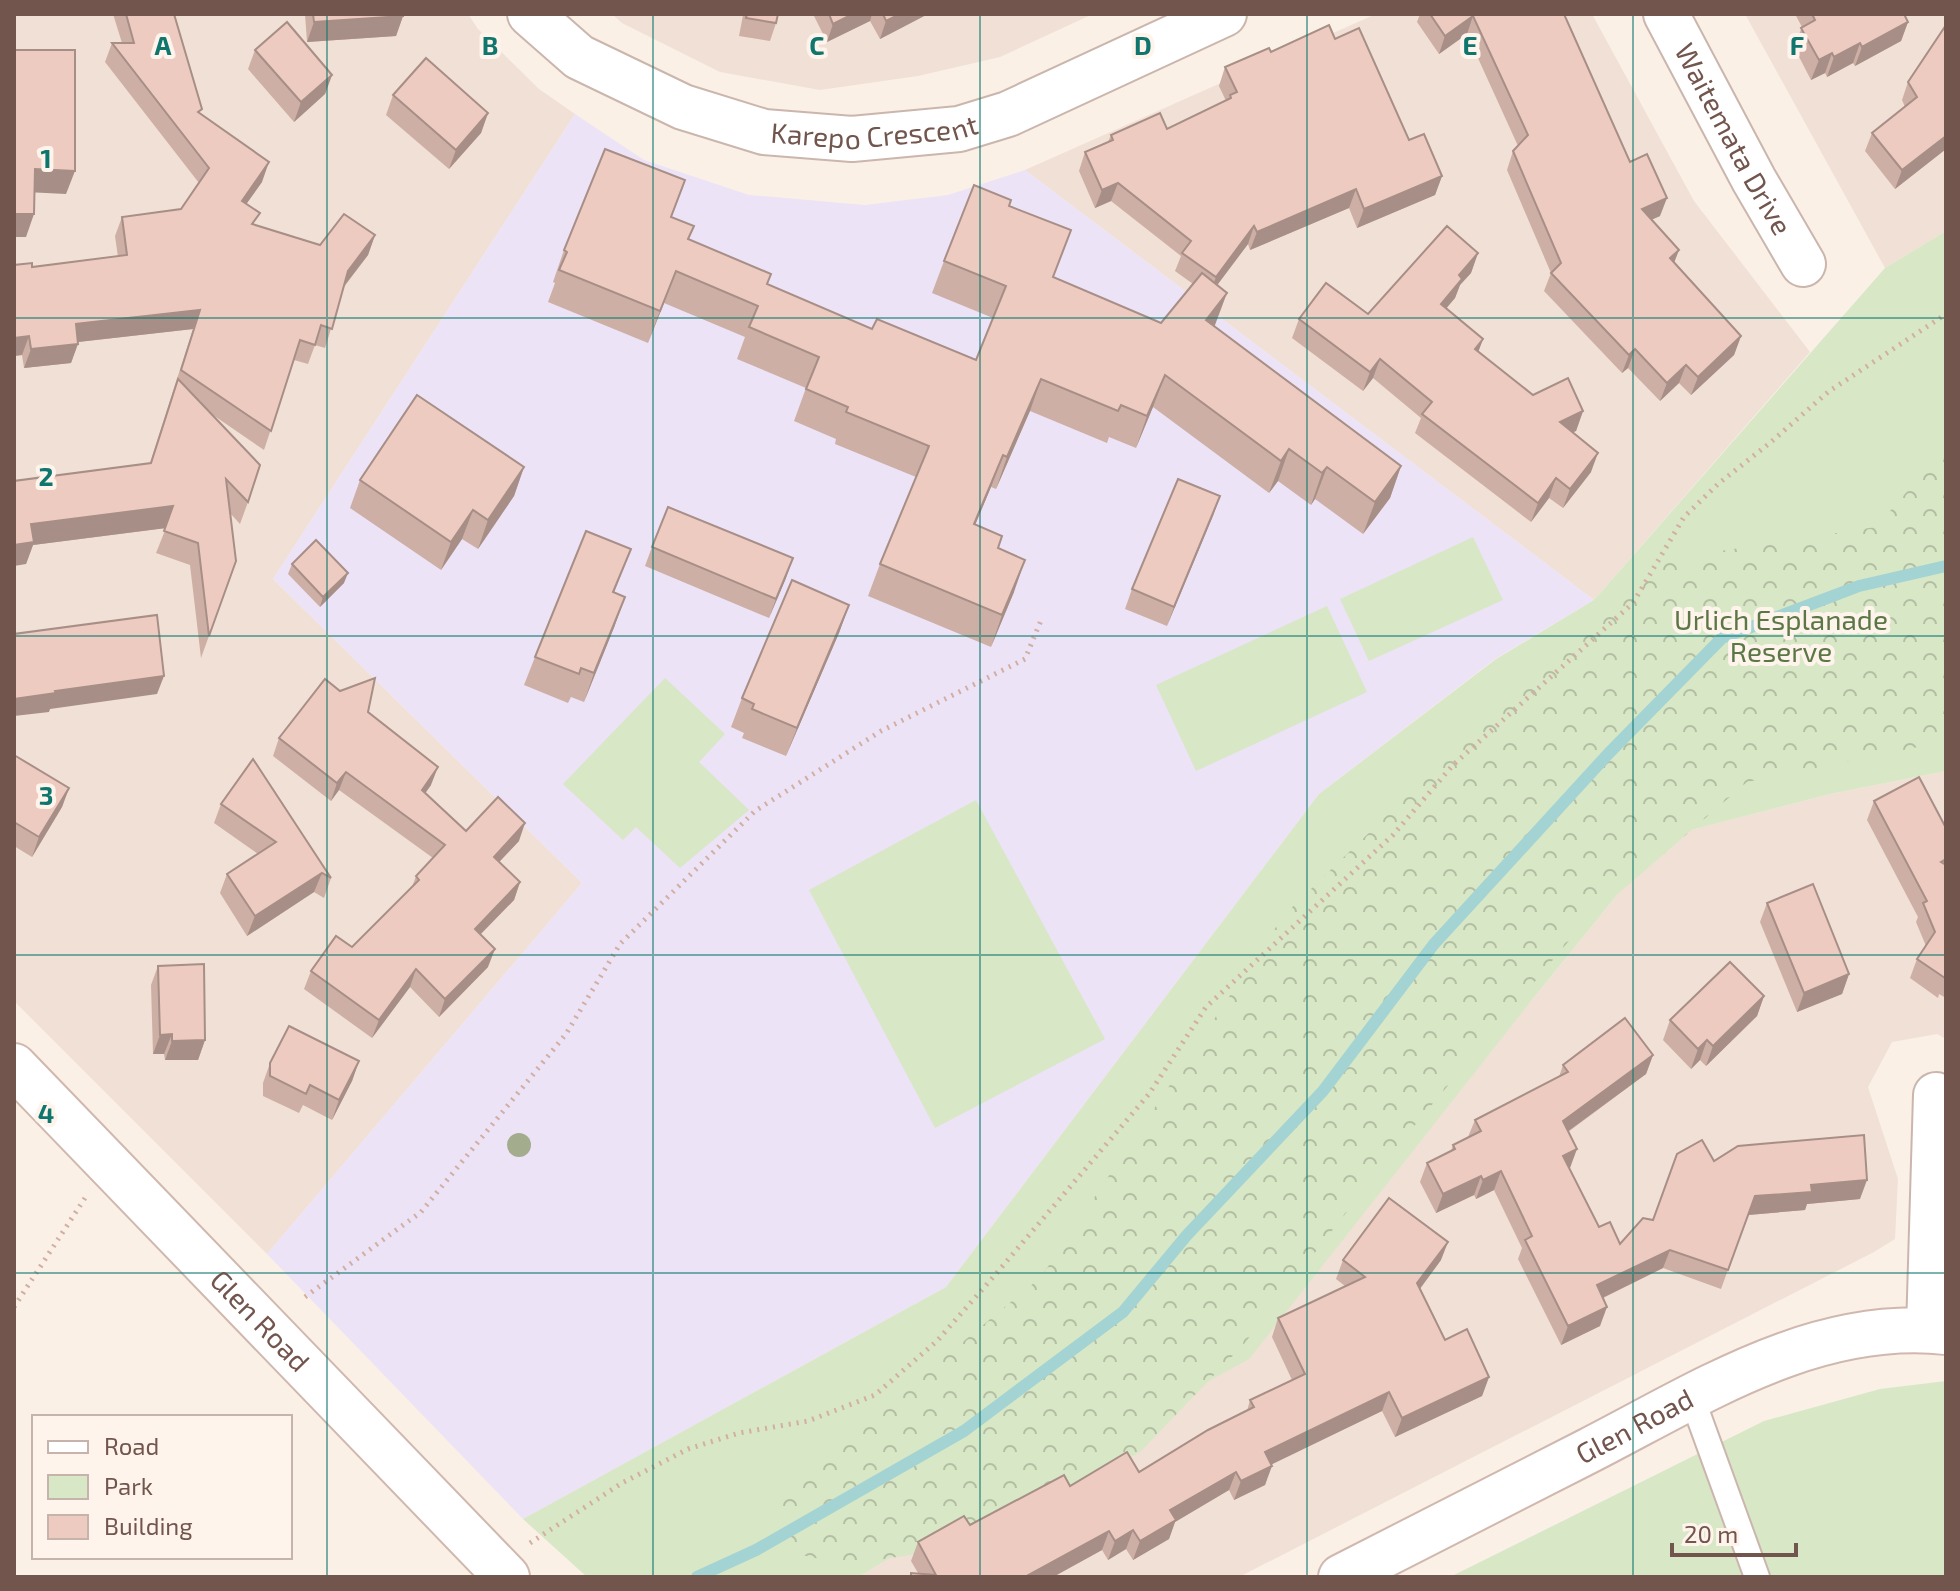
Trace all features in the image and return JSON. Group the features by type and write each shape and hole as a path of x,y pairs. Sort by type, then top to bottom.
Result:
{"street":[{"name":"Karepo Crescent","path":"530,14 579,57 683,107 764,132 852,139 959,129 1008,114 1224,14"},
{"name":"Waitemata Drive","path":"1666,14 1754,180 1803,264"},
{"name":"Glen Road","path":"14,1066 108,1164 516,1561"},
{"path":"1936,1095 1937,1331"},
{"name":"Glen Road","path":"1341,1577 1732,1377 1806,1346 1859,1333 1937,1331"}],"lane":[{"path":"1692,1398 1757,1577"}],"path":[{"path":"516,1561 622,1483 688,1449 739,1433 808,1421 875,1395 937,1341 1149,1094 1206,1007 1393,835 1453,765 1633,603 1684,517 1718,484 1828,392 1946,314"},
{"path":"305,1297 421,1212 566,1034 620,944 755,811 881,731 1025,659 1042,618"},
{"path":"14,1307 108,1164"}],"shaded area":[{"path":"14,14 468,14 478,29 539,89 575,114 273,579 582,883 267,1254 14,1001"},
{"path":"612,14 1093,14 1000,57 918,76 820,90 720,72 622,23"},
{"path":"1376,14 1592,14 1694,201 1810,352 1594,600 1025,170"},
{"path":"1745,14 1946,14 1946,231 1885,268"},
{"path":"575,114 644,160 749,195 865,205 948,195 1025,170 1594,600 1495,659 1319,794 946,1287 523,1519 267,1254 582,883 273,579"},
{"path":"1946,771 1946,1039 1937,1034 1892,1042 1868,1087 1898,1179 1895,1239 1239,1577 858,1577 961,1516 1531,1001 1664,837 1830,794"}],"green space":[{"name":"Urlich Esplanade Reserve","path":"1946,231 1946,771 1830,794 1664,837 1249,1359 961,1516 858,1577 587,1577 523,1519 946,1287 1319,794 1496,659 1594,600 1885,268"},
{"name":"Urlich Esplanade Reserve","path":"1946,447 1946,744 1747,782 1583,924 1405,1137 1244,1344 1141,1451 1002,1540 847,1565 788,1552 781,1493 1041,1277 1284,915 1649,562 1876,527"},
{"path":"1473,537 1503,600 1369,661 1340,599"},
{"path":"1327,606 1367,692 1196,771 1156,685"},
{"path":"665,678 725,734 699,762 749,810 680,868 636,827 623,840 563,784"},
{"path":"976,800 1105,1039 935,1128 809,890"},
{"path":"1946,1381 1946,1577 1450,1577 1764,1421 1880,1389"}],"building":[{"path":"126,14 174,14 202,109 198,112 269,162 242,201 260,213 252,224 320,245 344,214 375,235 348,271 332,329 321,325 315,345 300,340 271,431 181,370 200,310 76,324 78,344 31,349 29,336 14,338 14,265 32,263 32,267 127,255 122,217 181,209 209,168 112,43 134,43"},
{"path":"313,14 403,14 403,16 314,22"},
{"path":"747,14 778,14 776,23 746,18"},
{"path":"829,14 853,14 833,24"},
{"path":"883,14 900,14 886,21"},
{"path":"1430,14 1564,14 1630,162 1647,154 1667,198 1642,209 1679,250 1670,258 1741,336 1698,377 1686,365 1667,383 1635,349 1629,355 1551,273 1561,263 1513,151 1528,135 1473,16 1445,36"},
{"path":"1812,14 1904,14 1908,22 1862,47 1860,43 1834,57 1832,53 1819,60 1801,28 1815,20"},
{"path":"287,22 332,75 301,102 255,50"},
{"path":"1329,25 1335,39 1359,28 1409,140 1424,134 1442,176 1364,209 1356,189 1257,232 1254,226 1216,277 1182,253 1191,241 1118,183 1102,190 1085,152 1113,140 1111,135 1160,113 1167,129 1231,98 1230,95 1237,92 1225,67 1269,48 1271,52"},
{"path":"1946,25 1946,136 1902,170 1872,133 1917,97 1908,82"},
{"path":"14,50 75,50 75,171 35,169 34,214 14,214"},
{"path":"426,58 488,113 456,150 393,95"},
{"path":"605,149 685,180 671,217 694,226 688,239 771,274 767,284 872,329 877,319 976,360 1006,286 944,261 974,185 1011,200 1009,206 1071,230 1053,277 1161,323 1202,273 1227,293 1206,320 1401,466 1375,502 1327,467 1322,473 1289,449 1281,461 1165,375 1147,416 1121,405 1118,411 1041,379 1007,457 1003,455 974,524 1002,536 998,548 1025,560 1002,615 880,564 929,446 846,412 848,407 806,389 819,357 749,327 758,306 676,271 660,311 559,270 567,252 564,250"},
{"path":"1447,226 1478,253 1459,275 1462,279 1441,304 1483,339 1475,349 1533,395 1568,378 1583,411 1560,422 1598,453 1570,489 1556,478 1538,503 1422,414 1432,402 1380,359 1370,372 1299,319 1326,283 1368,314"},
{"path":"178,379 260,465 248,502 226,479 236,561 209,636 198,543 164,531 173,506 31,524 34,542 14,545 14,481 151,463"},
{"path":"417,395 524,467 488,520 473,510 451,542 360,480"},
{"path":"1178,479 1220,496 1174,607 1132,589"},
{"path":"668,507 793,558 776,599 652,547"},
{"path":"586,531 631,549 613,592 625,597 594,673 581,668 579,674 535,657"},
{"path":"316,540 348,573 323,597 292,564"},
{"path":"792,580 849,605 797,728 752,709 754,704 742,698"},
{"path":"157,615 164,676 14,699 14,634"},
{"path":"375,678 368,712 438,767 422,790 466,831 498,797 525,823 494,857 520,882 475,929 495,949 445,999 416,969 379,1020 311,971 336,936 352,947 419,880 416,876 445,845 346,772 337,783 279,738 325,679 340,691"},
{"path":"14,755 69,788 39,837 14,822"},
{"path":"253,759 331,878 322,873 255,916 227,874 276,842 221,804"},
{"path":"1919,777 1946,828 1946,859 1941,862 1946,865 1945,978 1917,959 1935,932 1923,903 1927,901 1874,801"},
{"path":"1813,884 1849,974 1804,993 1767,903"},
{"path":"1730,962 1764,996 1713,1046 1707,1040 1698,1049 1670,1020"},
{"path":"204,964 205,1040 172,1041 172,1034 160,1035 158,966"},
{"path":"1625,1018 1653,1055 1563,1121 1577,1149 1563,1156 1599,1227 1610,1222 1620,1244 1643,1218 1653,1220 1677,1154 1702,1140 1714,1161 1738,1146 1864,1135 1867,1180 1811,1185 1812,1192 1755,1196 1728,1270 1670,1250 1597,1285 1607,1307 1568,1326 1525,1240 1532,1236 1501,1171 1483,1180 1481,1176 1443,1194 1427,1163 1481,1131 1475,1120 1568,1072 1563,1065"},
{"path":"289,1026 359,1061 339,1100 310,1085 306,1094 270,1076 270,1063"},
{"path":"1389,1198 1448,1242 1417,1283 1445,1340 1467,1329 1489,1377 1402,1418 1389,1392 1265,1452 1272,1466 1241,1481 1236,1472 1170,1510 1176,1520 1140,1541 1133,1530 1115,1541 1109,1531 1025,1577 911,1577 911,1573 936,1575 918,1542 964,1516 970,1525 1064,1475 1070,1486 1127,1452 1139,1472 1208,1430 1254,1407 1250,1400 1305,1374 1278,1318 1365,1277 1343,1260"}],"waterway":[{"path":"697,1577 756,1550 964,1431 1123,1312 1187,1235 1323,1091 1434,944 1609,753 1722,638 1859,586 1946,566"}]}
